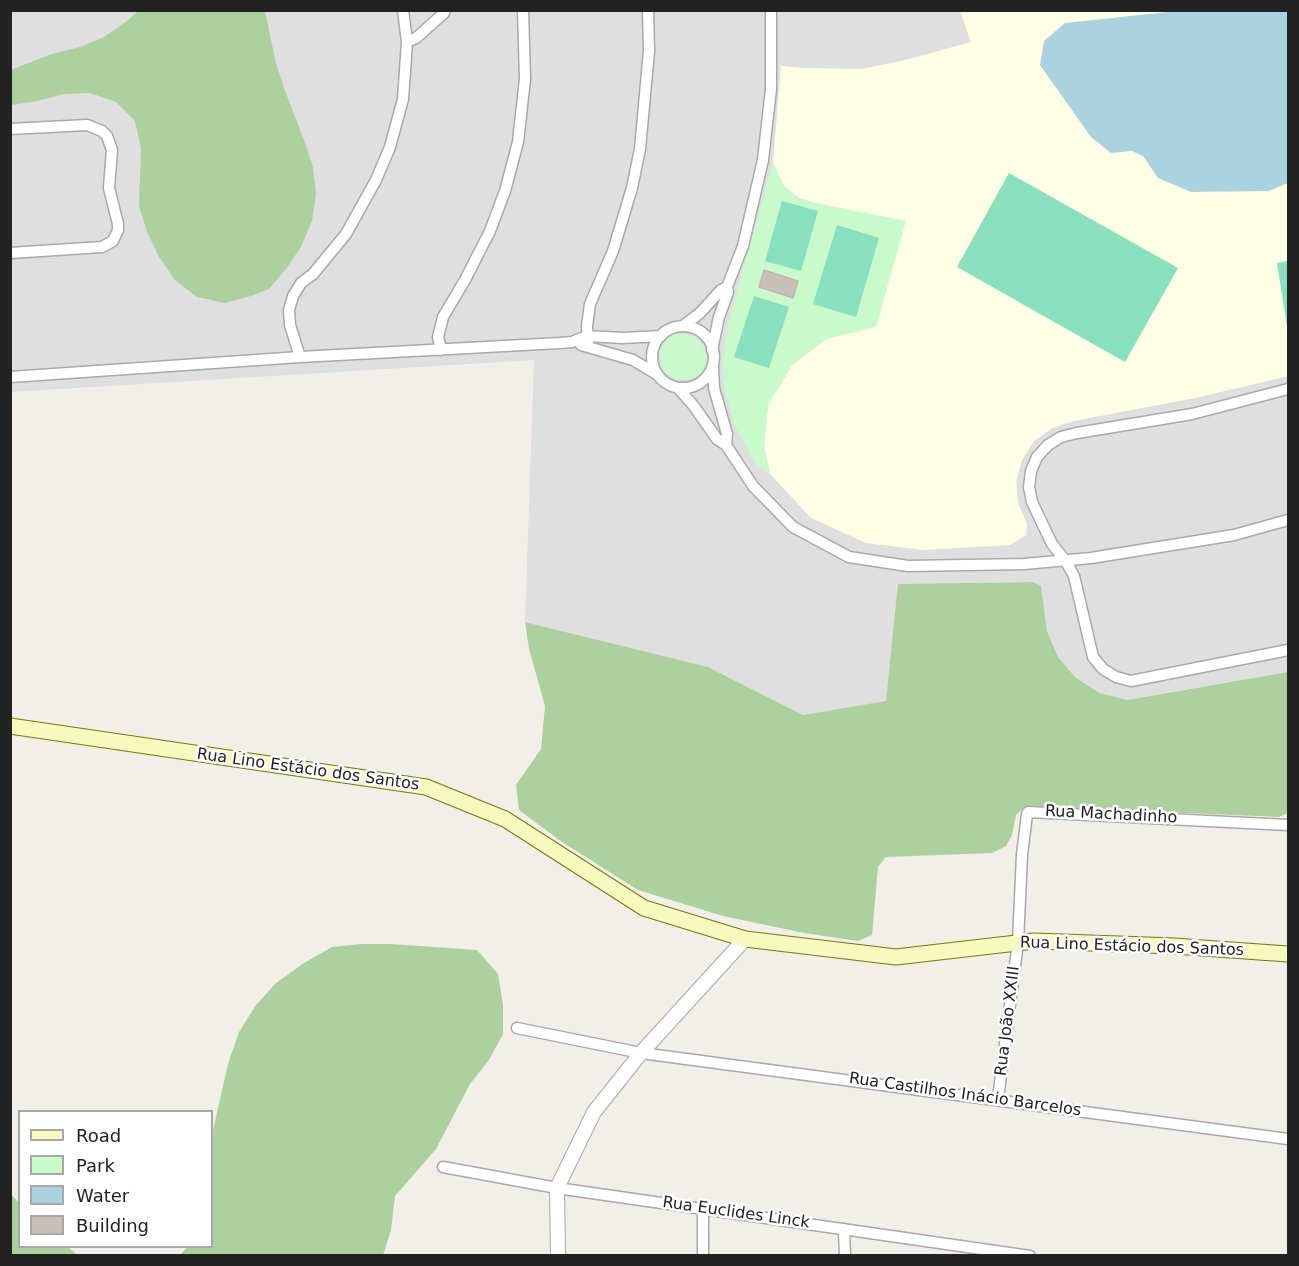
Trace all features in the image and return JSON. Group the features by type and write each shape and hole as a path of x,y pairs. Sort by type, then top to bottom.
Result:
{"main road":[{"name":"Rua Lino Estácio dos Santos","path":"10,726 426,787 504,819 644,908 745,939 896,957 1034,940 1288,954"}],"street":[{"path":"300,357 290,325 293,296 301,283 313,274 346,234 376,180 390,147 403,99 407,42 403,10"},
{"path":"407,42 416,38 445,10"},
{"path":"441,350 438,337 443,317 490,231 505,191 518,142 525,79 523,10"},
{"path":"587,342 590,304 613,251 632,188 640,149 649,51 648,10"},
{"path":"726,445 727,434 714,388 712,350 719,317 728,292 727,287 743,246 763,160 771,89 771,10"},
{"path":"10,129 87,125 102,131 107,136 112,150 109,188 118,224 118,230 112,241 102,247 10,253"},
{"path":"683,327 700,313 721,290 727,287"},
{"path":"658,375 652,359 653,351 660,336 675,327 698,331 705,336 712,350"},
{"path":"10,377 660,336"},
{"path":"587,342 633,360 678,388 717,439 726,445 753,486 793,527 849,557 908,566 1024,564 1092,558 1234,535 1288,520"},
{"path":"678,388 699,383 710,372 712,365"},
{"path":"1288,389 1192,414 1061,436 1037,457 1031,471 1029,487 1032,502 1052,544 1074,576 1093,657 1103,669 1116,677 1131,681 1288,650"},
{"name":"Rua Machadinho","path":"1018,942 1022,855 1028,812 1288,825"},
{"path":"558,1256 557,1188 594,1112 640,1053 745,939"},
{"name":"Rua João XXIII","path":"998,1100 1018,942"},
{"name":"Rua Castilhos Inácio Barcelos","path":"517,1028 640,1053 1288,1139"},
{"name":"Rua Euclides Linck","path":"443,1167 557,1188 844,1229 990,1253 1030,1256"},
{"path":"703,1209 704,1256"},
{"path":"844,1229 845,1256"}],"shaded area":[{"path":"11,11 960,11 972,42 862,69 781,66 876,327 1027,524 1018,503 1016,481 1022,460 1034,441 1052,428 1073,421 1195,398 1288,376 1288,672 1126,700 1100,693 1076,678 1058,657 1047,631 1041,587 1034,582 899,584 886,702 803,715 708,667 525,622 534,360 11,392"},
{"path":"960,11 1288,11 1288,376 1195,398 1073,421 1052,428 1034,441 1022,460 1016,481 1018,503 1027,524 1026,535 1010,545 923,550 866,543 811,518 770,474 764,446 768,405 792,365 826,339 876,326 905,221 799,198 784,186 773,163 781,66 862,69 906,60 971,42"}],"green space":[{"path":"138,11 265,11 276,63 313,167 316,194 312,221 301,247 269,289 225,303 197,297 175,280 159,257 147,232 139,206 141,148 135,121 116,102 90,93 64,94 11,105 11,72 13,69 104,37"},
{"path":"773,163 784,186 799,198 906,221 876,327 826,339 792,365 768,405 764,446 770,474 756,464 736,428 724,389 723,356 728,324"},
{"path":"1009,173 1178,268 1125,362 957,267"},
{"path":"782,201 818,211 801,271 765,261"},
{"path":"837,225 879,238 856,317 813,304"},
{"path":"1288,261 1288,327 1287,327 1277,263"},
{"path":"754,296 789,307 769,368 734,357"},
{"path":"683,334 699,341 706,357 699,373 683,380 667,373 660,357 667,341"},
{"path":"1033,582 1041,586 1047,631 1058,657 1076,678 1100,693 1127,700 1288,672 1288,813 1279,817 1025,806 1016,815 1012,835 1006,846 992,853 886,857 878,867 872,935 858,941 804,933 723,916 638,890 562,842 519,810 516,785 541,749 545,706 529,649 525,622 708,667 803,715 886,701 898,584"},
{"path":"391,944 477,950 498,974 503,1005 503,1034 489,1060 470,1084 436,1149 395,1196 391,1230 383,1255 180,1255 186,1248 213,1248 213,1131 228,1064 239,1032 256,1005 276,983 332,947"},
{"path":"11,1194 18,1202 18,1248 69,1248 77,1255 11,1255"}],"water":[{"path":"1187,10 1288,11 1288,183 1269,191 1191,192 1158,178 1143,156 1132,151 1111,153 1091,137 1040,65 1044,41 1065,23"}],"building":[{"path":"764,270 798,281 793,298 759,287"}]}
